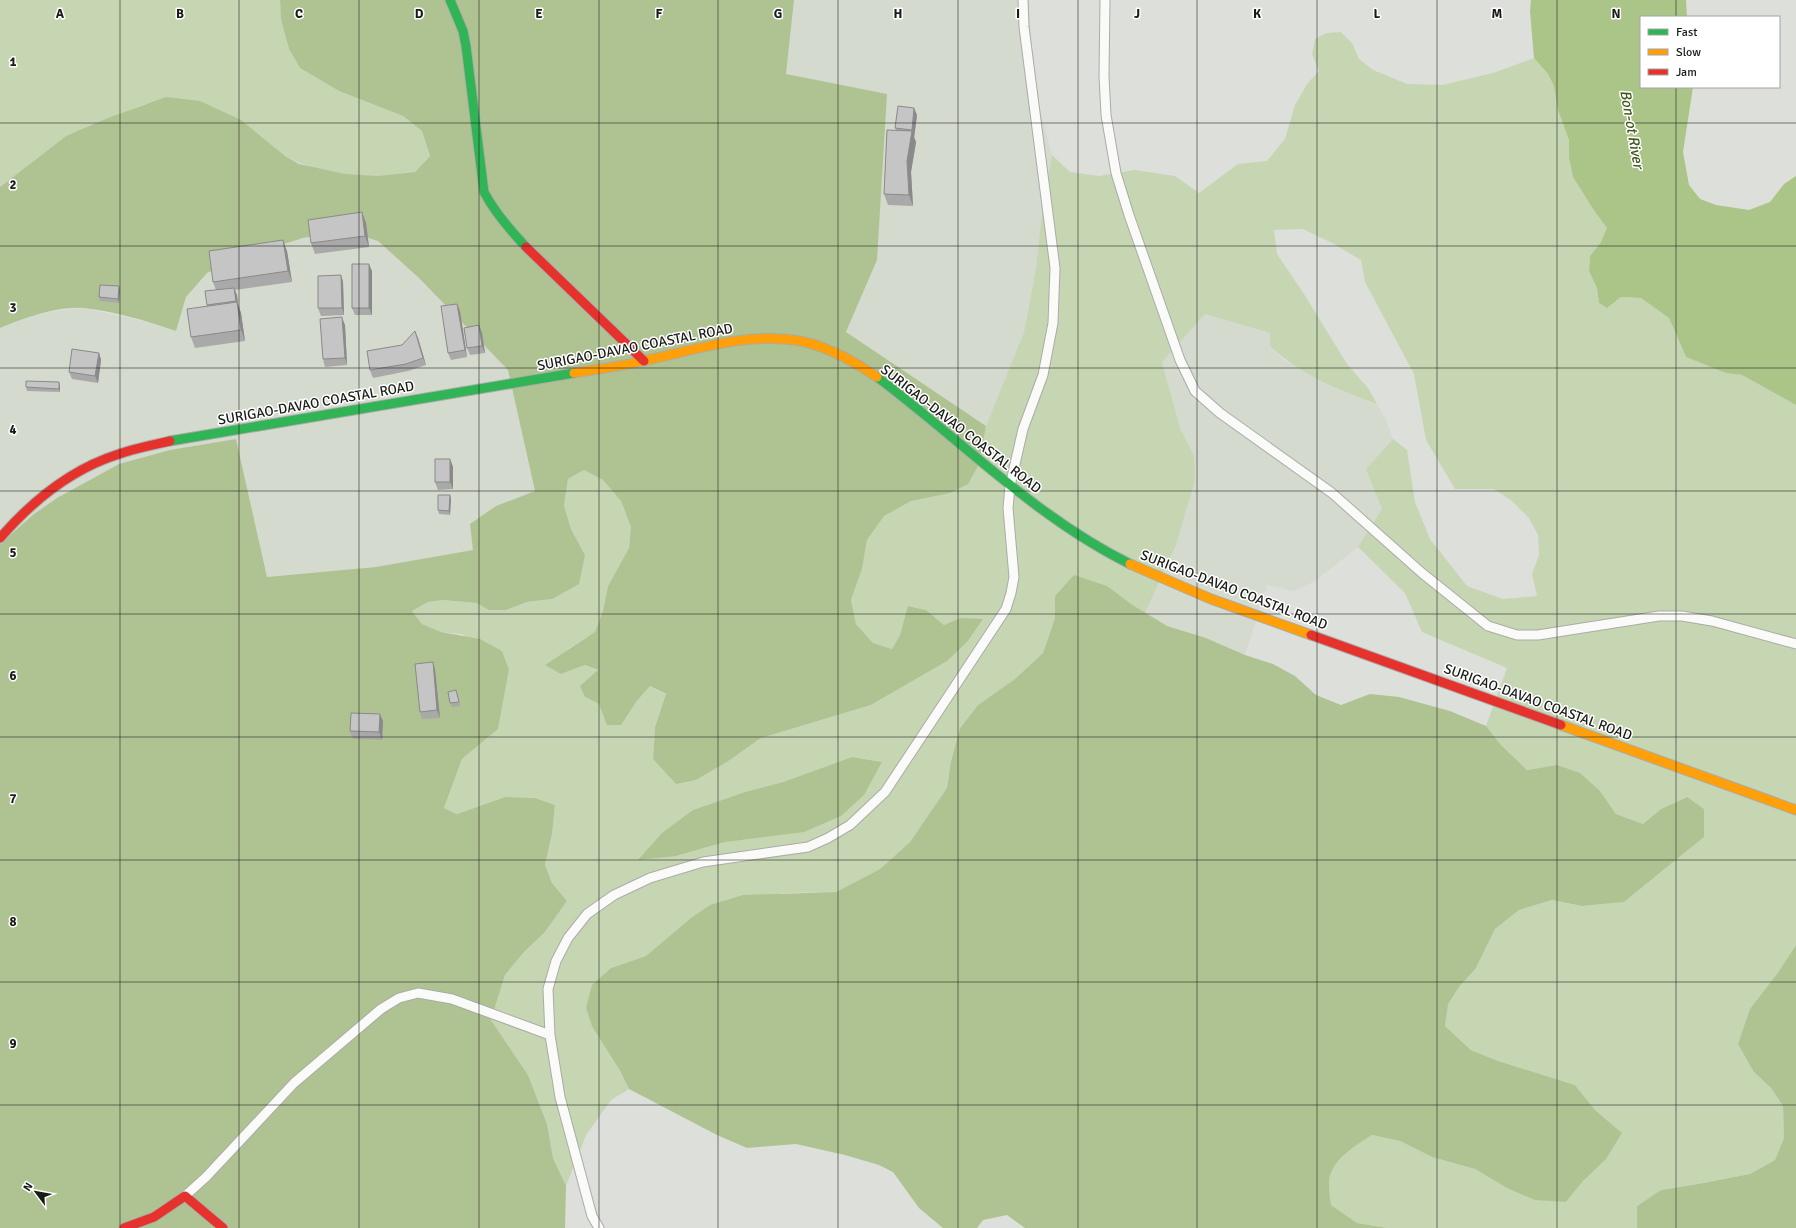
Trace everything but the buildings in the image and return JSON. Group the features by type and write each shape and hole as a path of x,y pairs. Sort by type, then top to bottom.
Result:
{"main road":[{"path":"450,0 463,31 466,46 481,177 488,202 499,218 526,247 644,361"},
{"name":"SURIGAO-DAVAO COASTAL ROAD","path":"0,538 19,515 57,483 112,456 171,441 644,361 747,340 774,338 814,345 846,359 886,384 1010,486 1066,528 1106,552 1145,572 1211,599 1796,810"},
{"path":"124,1228 154,1217 185,1196 223,1228"}],"lane":[{"path":"594,1228 560,1097 550,1035 548,990 556,961 568,938 587,914 614,894 650,878 704,862 808,847 828,838 850,825 885,792 1006,609 1014,577 1008,508 1010,486 1023,429 1043,374 1053,323 1055,268 1024,26 1024,0"},
{"path":"1105,0 1104,76 1106,115 1116,172 1129,215 1180,360 1195,391 1220,413 1332,493 1422,573 1488,626 1517,635 1538,635 1659,616 1682,616 1712,621 1796,644"},
{"path":"185,1196 206,1177 294,1083 381,1009 398,998 418,994 452,999 550,1035"},
{"path":"592,1216 599,1228"}],"shaded area":[{"path":"0,0 280,0 281,20 289,49 300,68 339,91 403,116 422,131 430,156 415,172 383,176 355,176 330,172 295,161 145,104 66,136 0,187"},
{"path":"280,0 794,0 786,74 887,94 877,260 846,332 986,426 979,464 968,484 950,493 911,501 884,516 867,540 862,569 851,600 856,624 873,643 892,649 900,635 908,606 926,610 944,625 960,618 983,619 967,642 947,661 871,705 761,738 727,762 696,780 676,784 653,759 655,727 666,694 650,686 636,702 621,725 607,725 599,704 585,697 580,686 598,670 585,665 561,674 545,665 595,632 603,611 608,586 629,548 631,527 621,501 603,480 584,470 568,479 564,506 571,529 585,555 579,584 552,599 527,602 506,610 489,610 476,603 443,600 428,602 412,611 422,624 441,632 480,639 502,651 509,670 498,729 462,759 444,808 457,814 505,797 535,798 555,805 552,834 545,865 552,883 567,901 545,932 524,952 505,975 491,1020 528,1075 547,1124 553,1158 566,1186 565,1228 0,1228 0,544 34,514 57,498 119,464 170,450 236,439 267,577 376,567 473,550 470,524 496,506 535,491 508,370 419,278 378,241 346,231 303,238 246,256 207,273 186,297 176,331 119,314 83,308 52,311 19,320 0,328 0,187 66,136 108,118 166,97 200,101 241,120 285,156 299,164 345,174 377,176 415,172 430,156 422,131 403,116 339,91 300,68 289,49 281,20"},
{"path":"794,0 1029,0 1031,40 1038,103 1052,155 1041,222 1036,269 1024,332 986,426 846,332 877,260 786,74"},
{"path":"1341,32 1352,43 1359,59 1373,70 1407,84 1443,85 1493,73 1534,58 1548,74 1554,86 1558,110 1569,140 1569,158 1573,177 1593,209 1608,228 1601,242 1590,256 1589,271 1597,288 1599,303 1607,308 1621,297 1641,298 1669,318 1686,357 1726,373 1742,375 1796,405 1796,945 1777,974 1754,1072 1771,1088 1783,1106 1784,1138 1775,1160 1750,1174 1661,1190 1637,1206 1637,1228 1387,1228 1357,1223 1331,1205 1329,1183 1330,1175 1334,1167 1344,1154 1372,1135 1400,1141 1432,1157 1475,1169 1507,1188 1566,1202 1622,1133 1595,1110 1575,1085 1498,1061 1471,1050 1445,1026 1447,1004 1459,987 1476,968 1495,929 1519,910 1552,900 1582,906 1624,902 1704,837 1704,809 1686,797 1661,809 1643,824 1616,814 1600,791 1557,765 1527,770 1501,745 1486,726 1507,668 1422,632 1405,593 1358,547 1382,509 1366,469 1393,439 1407,450 1415,502 1430,539 1467,586 1503,599 1537,596 1532,574 1539,555 1538,535 1529,518 1512,501 1494,489 1455,489 1426,440 1414,374 1365,282 1361,260 1334,244 1303,229 1274,230 1277,254 1304,294 1347,364 1368,388 1377,404 1320,381 1295,366 1270,346 1270,333 1205,314 1162,362 1180,428 1194,456 1195,480 1176,545 1145,613 1131,604 1055,596 1055,618 1043,653 1015,679 978,705 960,728 951,761 947,788 910,842 880,869 836,892 782,893 669,938 646,956 611,968 586,1008 590,1019 629,1089 611,1100 586,1135 566,1186 553,1158 547,1124 528,1075 491,1020 505,975 524,952 545,932 567,901 552,883 545,865 552,834 555,805 535,798 505,797 457,814 444,808 462,759 498,729 509,670 462,634 441,632 422,624 412,611 428,602 443,600 476,603 489,610 506,610 527,602 552,599 585,555 571,529 564,506 568,479 584,470 603,480 621,501 631,527 629,548 608,586 603,611 595,632 567,650 561,674 585,665 599,671 585,697 599,704 636,702 650,686 666,695 655,727 653,759 676,783 696,780 727,762 761,738 871,705 947,661 960,618 944,625 926,610 909,606 900,635 892,649 873,643 856,624 851,600 862,569 867,540 884,515 911,501 930,496 979,464 986,426 1024,332 1036,269 1041,222 1052,155 1070,172 1099,176 1135,170 1175,176 1199,193 1238,164 1267,161 1285,139 1295,105 1307,84 1319,71 1312,54 1315,39 1326,33","holes":["852,757 882,762 725,842 676,856 693,810 745,792 783,782"]},
{"path":"346,231 378,241 419,278 508,370 535,491 496,506 473,550 376,567 267,577 236,439 119,464 57,498 34,514 0,544 0,328 23,318 55,311 82,308 148,322 176,331 186,297 207,273 246,256 303,238"},
{"path":"1205,314 1270,333 1270,346 1284,360 1316,379 1377,404 1385,418 1393,439 1366,469 1382,509 1358,547 1315,581 1294,591 1267,585 1245,655 1206,638 1167,626 1145,613 1176,545 1185,512 1194,456 1180,428 1162,362"},
{"path":"1074,575 1107,586 1131,604 1167,626 1206,638 1245,655 1273,664 1295,676 1316,695 1341,705 1370,694 1399,697 1450,711 1486,726 1501,745 1527,770 1557,765 1580,773 1600,791 1616,814 1643,824 1661,809 1687,797 1704,809 1704,837 1624,902 1582,906 1552,900 1519,910 1495,929 1476,968 1459,987 1448,1004 1445,1026 1471,1050 1498,1061 1575,1085 1595,1110 1622,1133 1606,1159 1583,1181 1566,1202 1535,1200 1507,1188 1475,1169 1432,1157 1400,1141 1372,1135 1344,1154 1334,1167 1330,1175 1329,1183 1331,1205 1357,1223 1387,1228 1025,1228 1007,1215 983,1220 977,1228 943,1228 919,1208 893,1172 879,1165 845,1155 796,1144 747,1148 717,1135 629,1089 620,1071 592,1026 586,1008 592,985 611,968 646,956 691,918 710,905 743,895 836,892 880,869 910,842 947,788 951,761 960,728 978,705 1015,679 1043,653 1055,618 1055,596"},
{"path":"852,757 882,762 864,795 841,816 804,832 725,842 676,856 638,860 662,833 693,810 745,792 783,782"},
{"path":"1796,945 1796,1228 1637,1228 1637,1206 1661,1190 1750,1174 1775,1160 1784,1138 1783,1106 1771,1088 1754,1072 1738,1044 1750,1009 1777,974"}],"water":[{"name":"Bon-ot River","path":"1531,0 1686,0 1687,16 1640,16 1640,88 1693,88 1683,152 1689,185 1700,199 1716,205 1749,210 1770,202 1784,184 1796,176 1796,405 1742,375 1726,373 1686,357 1669,318 1641,298 1621,297 1607,308 1599,303 1597,288 1589,271 1590,256 1601,242 1607,228 1573,177 1569,158 1569,140 1558,110 1554,86 1548,74 1534,58 1530,11"}],"traffic: fast":[{"path":"450,0 463,31 466,46 484,192 503,221 526,247"},
{"path":"170,441 574,373"},
{"path":"877,377 1030,501 1095,545 1130,564"}],"traffic: slow":[{"path":"574,373 629,364 701,347 738,341 776,338 805,342 827,349 848,359 877,377"},
{"path":"1130,564 1211,599 1311,635"},
{"path":"1561,725 1796,810"}],"traffic: jam":[{"path":"526,247 644,361"},
{"path":"0,538 39,499 69,477 101,460 138,448 170,441"},
{"path":"1311,635 1561,725"},
{"path":"124,1228 154,1217 185,1196 223,1228"}]}
